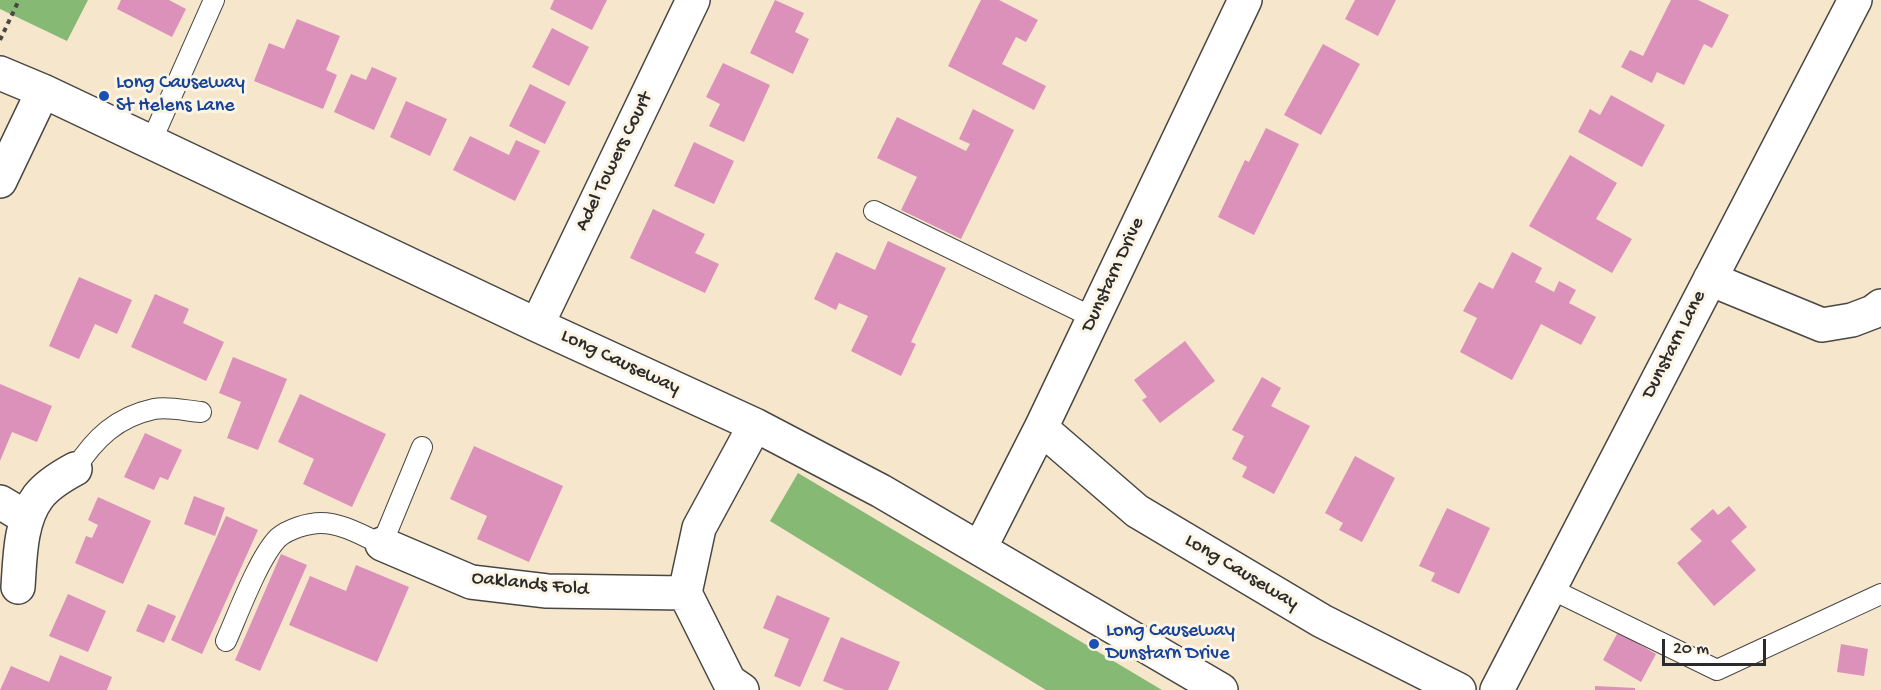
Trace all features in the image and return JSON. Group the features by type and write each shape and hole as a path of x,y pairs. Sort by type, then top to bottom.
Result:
{"street":[{"name":"Adel Towers Court","path":"537,325 693,0"},
{"name":"Dunstarn Drive","path":"980,548 1041,428 1245,0"},
{"name":"Dunstarn Lane","path":"1497,690 1855,0"},
{"name":"Long Causeway","path":"0,73 43,91 537,325 755,424 980,548 1221,690"},
{"path":"0,181 43,91"},
{"path":"1710,279 1822,325 1852,320 1873,312 1881,306"},
{"path":"742,690 729,681 686,593 699,528 755,424"},
{"name":"Long Causeway","path":"1041,428 1137,511 1322,621 1459,690"},
{"path":"18,587 20,557 14,510 38,497 60,477 75,469"},
{"name":"Oaklands Fold","path":"382,544 471,582 547,591 686,593"}],"lane":[{"path":"151,142 214,0"},
{"path":"874,211 1094,318"},
{"path":"75,469 90,446 120,421 156,408 201,412"},
{"path":"226,641 267,554 279,537 297,527 321,523 343,527 382,544 422,447"},
{"path":"1549,588 1718,670 1881,594"}],"path":[{"path":"0,40 19,0"}],"green space":[{"path":"0,0 88,0 67,41 0,9"},
{"path":"798,473 1162,690 1046,690 770,521"}],"building":[{"path":"121,0 169,0 186,9 172,37 117,9"},
{"path":"554,0 607,0 592,30 550,9"},
{"path":"775,0 804,13 795,32 809,39 793,74 750,53"},
{"path":"981,0 999,0 1038,20 1026,42 1016,37 1002,64 1046,86 1034,110 948,66"},
{"path":"1355,0 1396,0 1378,36 1345,19"},
{"path":"1671,0 1698,0 1729,15 1712,48 1704,44 1684,85 1657,72 1652,83 1621,67 1630,50 1643,56"},
{"path":"297,19 340,36 326,70 337,75 323,109 254,81 269,43 284,49"},
{"path":"552,28 589,47 569,86 532,67"},
{"path":"1323,44 1360,64 1321,135 1284,115"},
{"path":"723,63 770,85 744,142 709,126 720,104 706,97"},
{"path":"372,67 397,78 374,130 334,112 351,74 366,80"},
{"path":"530,84 566,102 545,144 509,126"},
{"path":"1611,95 1665,125 1642,167 1578,132 1590,109 1600,115"},
{"path":"406,101 447,119 430,156 390,137"},
{"path":"973,109 1014,130 961,239 901,210 917,177 877,158 897,117 966,151 970,144 959,139"},
{"path":"1266,128 1299,144 1254,235 1218,217 1245,160 1249,162"},
{"path":"470,136 509,155 516,140 540,151 515,201 453,170"},
{"path":"694,142 734,161 714,204 674,186"},
{"path":"1570,155 1617,183 1596,219 1632,239 1612,273 1529,226"},
{"path":"653,209 705,234 695,253 719,264 705,293 630,258"},
{"path":"888,241 946,268 911,342 916,344 901,376 851,351 868,316 839,303 836,310 814,299 836,252 875,270"},
{"path":"1512,252 1542,268 1535,282 1554,292 1559,281 1576,290 1569,303 1596,317 1581,345 1541,324 1512,380 1460,352 1477,318 1463,311 1479,282 1493,289"},
{"path":"79,277 132,300 117,334 95,324 79,359 49,346"},
{"path":"155,294 189,309 183,323 224,342 206,381 131,347"},
{"path":"1185,341 1215,381 1160,423 1142,400 1147,397 1134,380"},
{"path":"233,357 287,379 258,450 227,438 241,402 219,393"},
{"path":"1262,377 1281,388 1271,406 1310,426 1274,494 1242,477 1247,467 1232,459 1244,436 1232,430"},
{"path":"0,384 52,406 37,442 12,432 0,461"},
{"path":"300,394 386,434 352,507 303,484 314,459 278,442"},
{"path":"145,433 182,450 168,480 160,477 154,490 124,477"},
{"path":"474,446 563,486 529,562 477,539 487,516 450,499"},
{"path":"1355,456 1395,478 1362,542 1339,530 1343,523 1325,513"},
{"path":"194,496 225,508 215,536 184,524"},
{"path":"98,497 151,521 123,584 75,563 86,536 92,538 98,525 88,520"},
{"path":"1729,506 1747,527 1731,541 1756,570 1714,606 1677,563 1702,541 1690,529 1713,509 1718,515"},
{"path":"1447,508 1490,528 1459,594 1431,581 1435,573 1419,566"},
{"path":"226,516 258,530 202,654 171,640"},
{"path":"281,554 307,565 260,671 235,660"},
{"path":"356,565 409,587 377,662 289,625 310,576 346,591"},
{"path":"68,594 106,611 88,652 49,636"},
{"path":"777,595 830,618 800,687 774,676 789,639 763,628"},
{"path":"148,604 176,616 164,643 136,631"},
{"path":"1618,632 1656,654 1641,682 1603,660"},
{"path":"841,637 900,662 888,690 845,690 823,681"},
{"path":"1841,644 1868,649 1864,676 1837,672"},
{"path":"60,655 112,677 107,690 0,690 11,666 49,682"},
{"path":"1595,686 1635,688 1635,690 1595,690"}],"place":[{"name":"Long Causeway St Helens Lane","path":"104,96"},
{"name":"Long Causeway Dunstarn Drive","path":"1094,644"}]}
